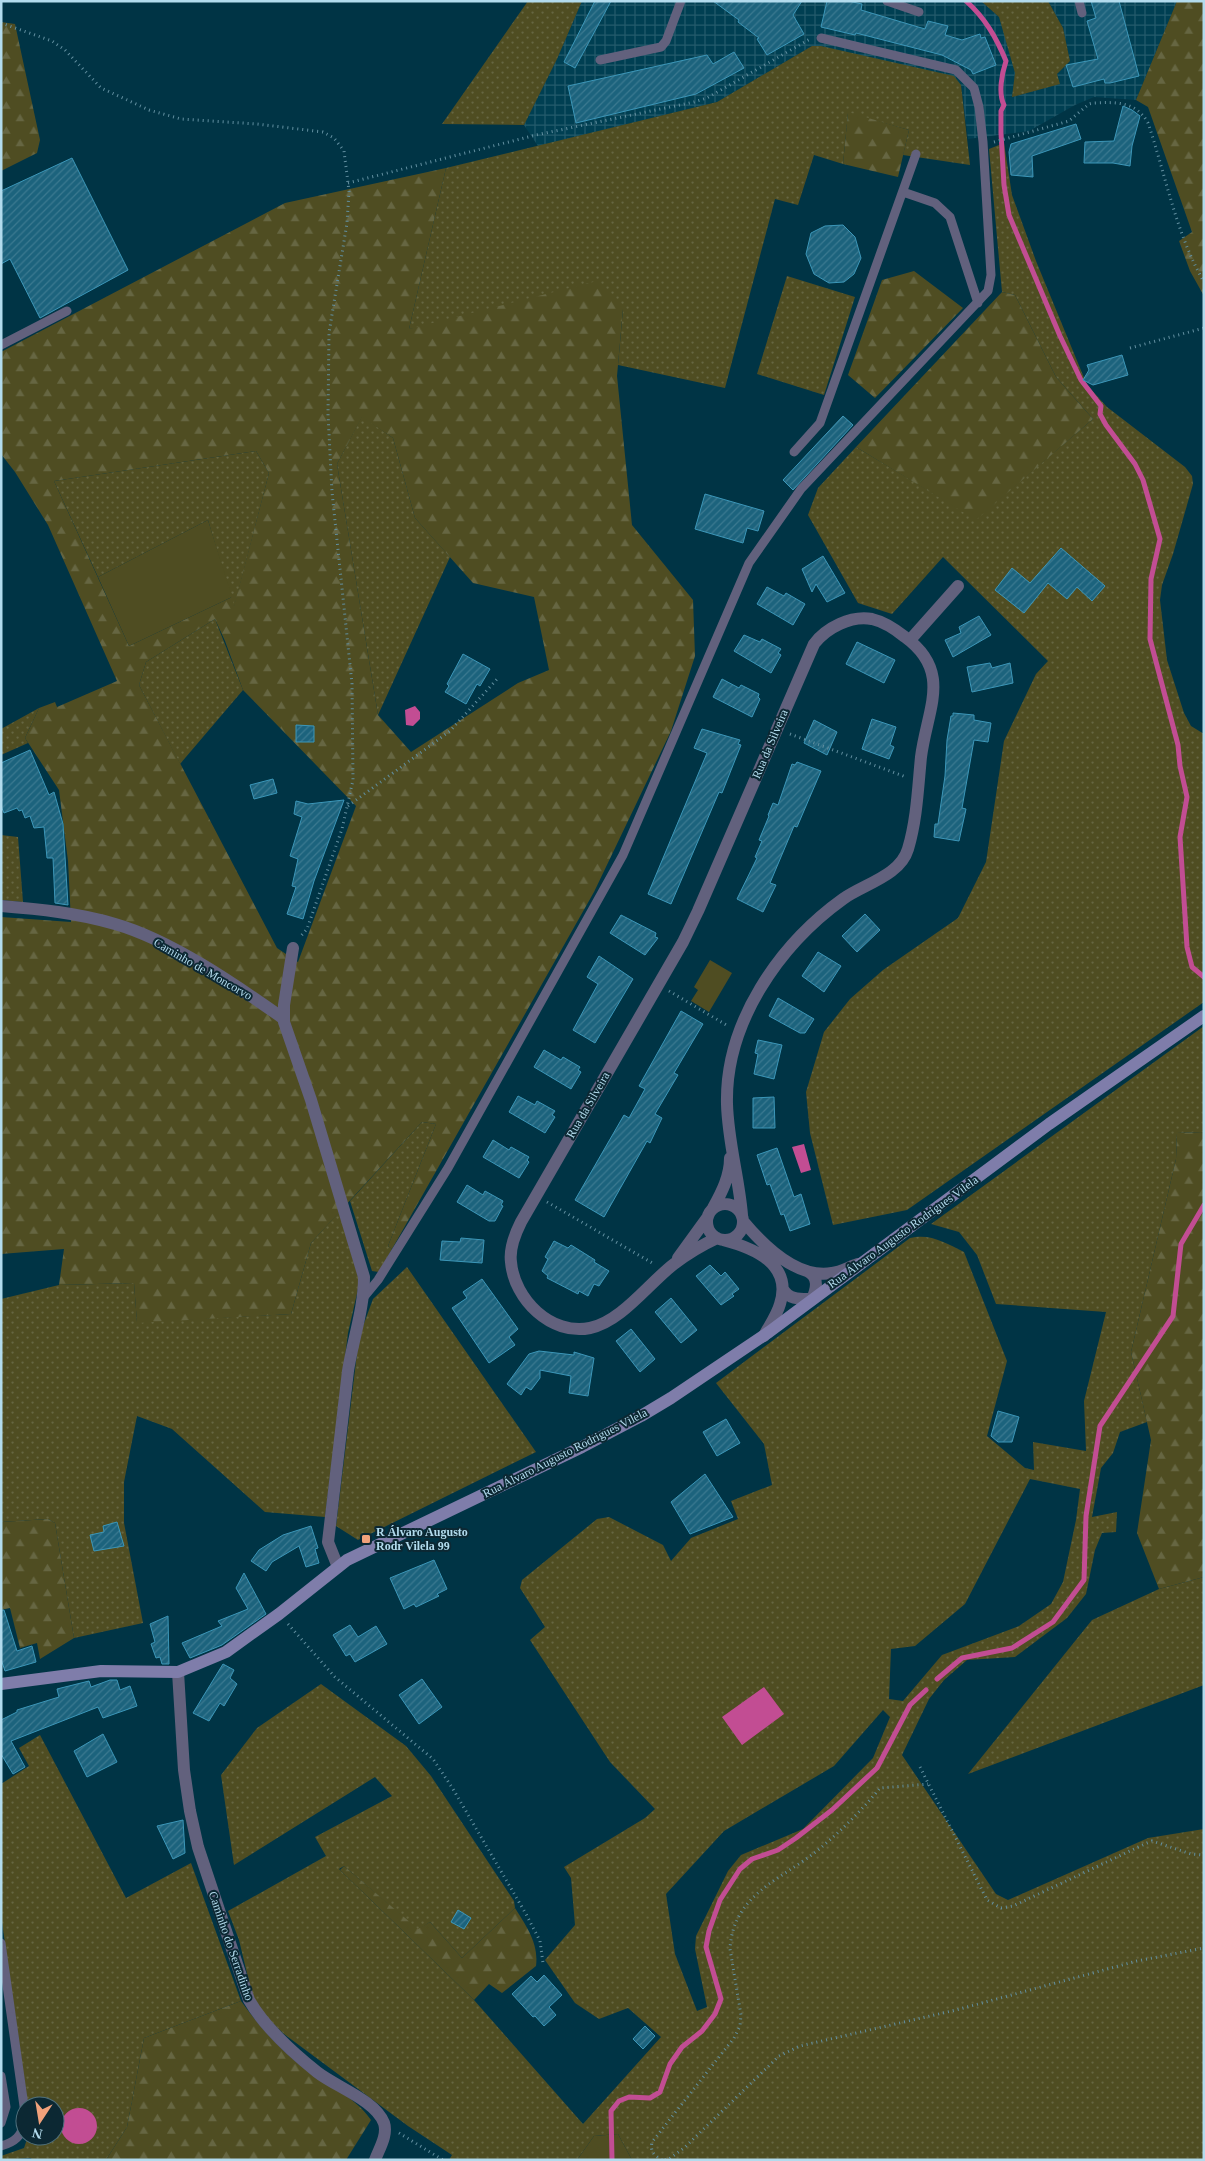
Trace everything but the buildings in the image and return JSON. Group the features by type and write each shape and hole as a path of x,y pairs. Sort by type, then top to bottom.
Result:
{"main road":[{"name":"Rua Álvaro Augusto Rodrigues Vilela","path":"1,1684 84,1672 178,1672 226,1652 280,1614 347,1560 582,1447 641,1416 764,1336 1049,1124 1204,1016"}],"street":[{"path":"910,640 958,586"},
{"name":"Rua da Silveira","path":"669,1268 720,1239 735,1237 742,1228 743,1218 740,1191 727,1102 728,1080 740,1032 755,998 787,950 827,911 844,898 893,870 905,858 912,833 923,744 934,694 933,677 927,658 917,646 889,625 871,619 861,619 831,628 820,635 814,644 698,911 515,1235 510,1260 520,1291 546,1320 555,1325 577,1329 590,1328 605,1323 614,1317 669,1268 710,1213 722,1191 730,1167 732,1146"},
{"name":"Caminho de Moncorvo","path":"1,906 44,910 91,918 138,932 192,960 284,1020"},
{"path":"293,948 284,1005 284,1020 348,1220 364,1278 364,1297 348,1371 328,1542 338,1567"},
{"path":"764,1336 780,1304 782,1289 780,1277 767,1259 756,1251 745,1245 720,1239 708,1229 710,1213 724,1204 730,1204 739,1210 743,1218 775,1255 812,1274 816,1280 816,1288 812,1299 792,1298 786,1295 782,1289"},
{"path":"797,1267 819,1274 832,1274 862,1263"},
{"name":"Caminho do Serradinho","path":"178,1672 184,1770 190,1811 198,1847 249,2000 256,2013 282,2041 319,2074 374,2109 384,2123"},
{"path":"374,2160 385,2136 384,2123"}],"lane":[{"path":"600,60 661,47 666,41 681,1"},
{"path":"887,1 919,12"},
{"path":"1079,1 1082,13"},
{"path":"364,1297 378,1280 448,1168 623,855 749,563 800,489 988,291 991,275 980,107 974,88 956,70 821,38"},
{"path":"794,452 820,423 916,154"},
{"path":"903,192 934,203 950,217 978,303"},
{"path":"1,345 67,311"},
{"path":"1,1943 23,2096"},
{"path":"1,2076 6,2107 1,2123"},
{"path":"1,2146 15,2141"}],"path":[{"path":"1,22 52,40 100,88 149,110 181,119 257,124 323,132 334,138 341,145 344,152 348,183 347,224 327,353 332,492 352,684 354,780 342,829 306,929 293,948"},
{"path":"348,183 536,135 694,102 707,98 809,39 821,38"},
{"path":"994,142 1069,122 1089,104 1093,103 1124,104 1136,108 1143,113 1151,132 1173,205 1196,269 1204,282"},
{"path":"1130,348 1204,328"},
{"path":"348,806 450,731 499,677"},
{"path":"776,728 918,782"},
{"path":"657,985 740,1032"},
{"path":"536,1196 644,1257 669,1268"},
{"path":"280,1614 335,1677 433,1759 453,1788 526,1914 540,1941 543,1963"},
{"path":"920,1767 987,1900 1001,1908 1013,1906 1147,1843 1152,1842 1191,1854 1204,1855"},
{"path":"662,2160 653,2154 652,2142 734,2038 740,2026 741,2015 730,1939 743,1906 758,1892 819,1850 880,1788 928,1784"},
{"path":"666,2160 684,2148 779,2056 800,2046 956,2010 1137,1961 1204,1948"},
{"path":"384,2123 442,2160"}],"shaded area":[{"path":"582,1 981,1 1001,19 1015,73 1012,97 1059,84 1057,74 1070,61 1063,28 1048,1 1177,1 1136,100 1094,97 1075,105 1029,131 968,139 961,85 812,46 717,102 538,146 524,125 557,59"},
{"path":"415,706 420,712 420,719 413,726 406,725 405,710"},
{"path":"804,1144 811,1170 801,1173 792,1147"},
{"path":"764,1687 784,1714 742,1745 722,1717"},
{"path":"72,2109 86,2109 96,2119 96,2133 86,2143 72,2143 65,2138 65,2114"}],"green space":[{"path":"528,1 582,1 557,59 524,125 442,124"},
{"path":"981,1 1048,1 1063,28 1070,61 1057,74 1060,84 1012,97 1015,73 999,17"},
{"path":"1177,1 1204,1 1204,296 1190,271 1179,241 1192,232 1148,107 1136,100"},
{"path":"1,22 15,24 40,140 37,153 1,171"},
{"path":"812,46 821,46 954,76 961,85 970,165 903,155 909,130 848,113 843,164 814,155 798,205 775,199 725,388 618,365 623,309 409,329 446,168 717,102"},
{"path":"848,112 909,130 898,177 843,164"},
{"path":"1004,143 1012,195 1036,261 1087,385 1107,407 1185,467 1192,476 1193,484 1162,585 1160,600 1167,660 1184,713 1191,726 1204,734 1204,1002 907,1210 833,1225 810,1133 806,1092 824,1032 850,999 883,970 958,918 986,862 1004,741 1036,674 1048,661 943,557 892,614 858,603 808,515 818,488 856,447 976,519 1093,419 1056,377 1015,295 1002,292 989,149"},
{"path":"446,168 409,329 597,281 623,309 617,376 632,525 693,600 695,656 671,731 594,892 392,1249 388,1246 436,1124 422,1122 311,1243 291,1314 137,1323 134,1283 59,1285 64,1249 1,1254 1,917 71,922 68,861 59,790 25,738 39,708 55,702 57,707 117,681 48,525 15,472 1,454 1,352 285,203","holes":["362,417 393,438 415,518 473,583 534,597 549,670 518,683 411,752 378,715 337,464","256,451 269,473 234,606 232,597 129,646 54,481","215,619 243,690 356,806 298,962 277,948 139,685 146,662"]},
{"path":"914,271 963,308 875,398 848,375 882,280"},
{"path":"787,276 855,297 824,395 757,374"},
{"path":"1002,292 1015,295 1056,377 1093,419 976,520 856,447"},
{"path":"362,416 393,438 415,518 450,557 378,715 337,464"},
{"path":"256,451 269,473 234,608 208,520 98,577 54,481"},
{"path":"208,520 232,597 129,646 98,577"},
{"path":"215,619 243,690 180,764 139,685 146,662"},
{"path":"39,708 25,738 28,743 1,755 1,729"},
{"path":"1,835 18,837 23,902 1,900"},
{"path":"710,960 732,973 709,1012 691,1001 698,990 694,987"},
{"path":"1204,1026 1204,1132 1177,1133 1176,1159 1131,1352 1147,1422 1120,1432 1113,1453 1101,1468 1092,1517 1117,1512 1116,1532 1102,1533 1095,1550 1086,1594 1067,1618 1015,1657 967,1660 944,1680 929,1699 902,1755 996,1894 1008,1900 1148,1838 1204,1829 1204,2160 632,2160 618,2134 594,2136 577,2160 449,2160 452,2155 408,2126 284,2034 259,2010 252,1994 239,1940 228,1911 326,1856 315,1837 392,1796 375,1777 234,1865 221,1775 257,1728 321,1684 406,1746 431,1776 514,1901 515,1908 462,1958 430,1922 418,1930 344,1866 339,1869 474,2000 583,2124 661,2037 628,2008 599,2019 575,2003 545,1960 575,1925 571,1878 564,1867 645,1818 655,1809 610,1762 530,1640 545,1627 520,1588 522,1580 597,1519 609,1517 663,1545 671,1561 691,1538 738,1519 731,1501 772,1485 764,1444 716,1383 910,1238 931,1238 964,1252 1007,1361 987,1436 1025,1468 1034,1470 1033,1442 1086,1451 1084,1401 1106,1312 996,1304 977,1255 959,1232 931,1224","holes":["1030,1479 1080,1489 1076,1520 1063,1582 1051,1604 1019,1626 942,1655 903,1701 889,1699 891,1649 915,1646 965,1604","883,1710 890,1717 873,1758 803,1829 741,1855 728,1871 696,1936 695,1949 707,2007 697,2011 675,1954 666,1894 724,1831 834,1766"]},
{"path":"422,1122 436,1124 388,1246 392,1249 379,1272 372,1271 350,1201"},
{"path":"1204,1132 1204,1577 1159,1589 1137,1533 1151,1440 1131,1352 1176,1159 1177,1133"},
{"path":"339,1212 358,1276 358,1289 348,1333 325,1517 265,1512 172,1429 137,1416 124,1482 124,1523 143,1623 74,1638 55,1523 48,1519 1,1522 1,1299 59,1285 134,1283 137,1322 291,1314 311,1243"},
{"path":"407,1267 536,1452 358,1540 336,1526 359,1337 373,1299"},
{"path":"48,1519 55,1523 74,1638 40,1659 37,1643 20,1648 10,1608 1,1610 1,1522"},
{"path":"1204,1577 1204,1685 968,1774 1092,1620 1159,1589"},
{"path":"40,1735 126,1898 191,1863 241,2001 144,2038 127,2127 106,2160 32,2160 31,2158 1,2160 1,2156 24,2148 25,2146 65,2146 65,2096 27,2096 1,1915 1,1784 29,1766 19,1748"},
{"path":"344,1866 418,1929 430,1922 462,1958 515,1908 534,1942 536,1966 502,1993 489,1984 474,2000 340,1870"},
{"path":"241,2001 269,2035 293,2059 310,2073 348,2097 371,2120 346,2160 106,2160 127,2127 144,2038"},
{"path":"618,2134 632,2160 577,2160 594,2136"}],"waterway":[{"path":"966,1 989,28 1006,61 1001,83 1001,95 1004,105 1001,111 1001,133 1004,185 1009,215 1060,336 1081,380 1101,406 1100,414 1106,425 1135,464 1143,480 1160,539 1151,579 1150,639 1178,745 1180,766 1187,797 1180,837 1187,947 1192,967 1204,977"},
{"path":"937,1679 962,1658 1012,1648 1053,1622 1084,1580 1086,1516 1100,1426 1173,1316 1181,1244 1204,1205"},
{"path":"612,2160 611,2111 619,2101 629,2097 650,2098 660,2092 670,2064 682,2047 702,2031 715,2014 721,1999 706,1947 709,1931 720,1900 740,1869 752,1859 778,1850 796,1838 832,1810 877,1768 910,1705 926,1690"}],"place":[{"name":"R Álvaro Augusto Rodr Vilela 99","path":"366,1539"}]}
